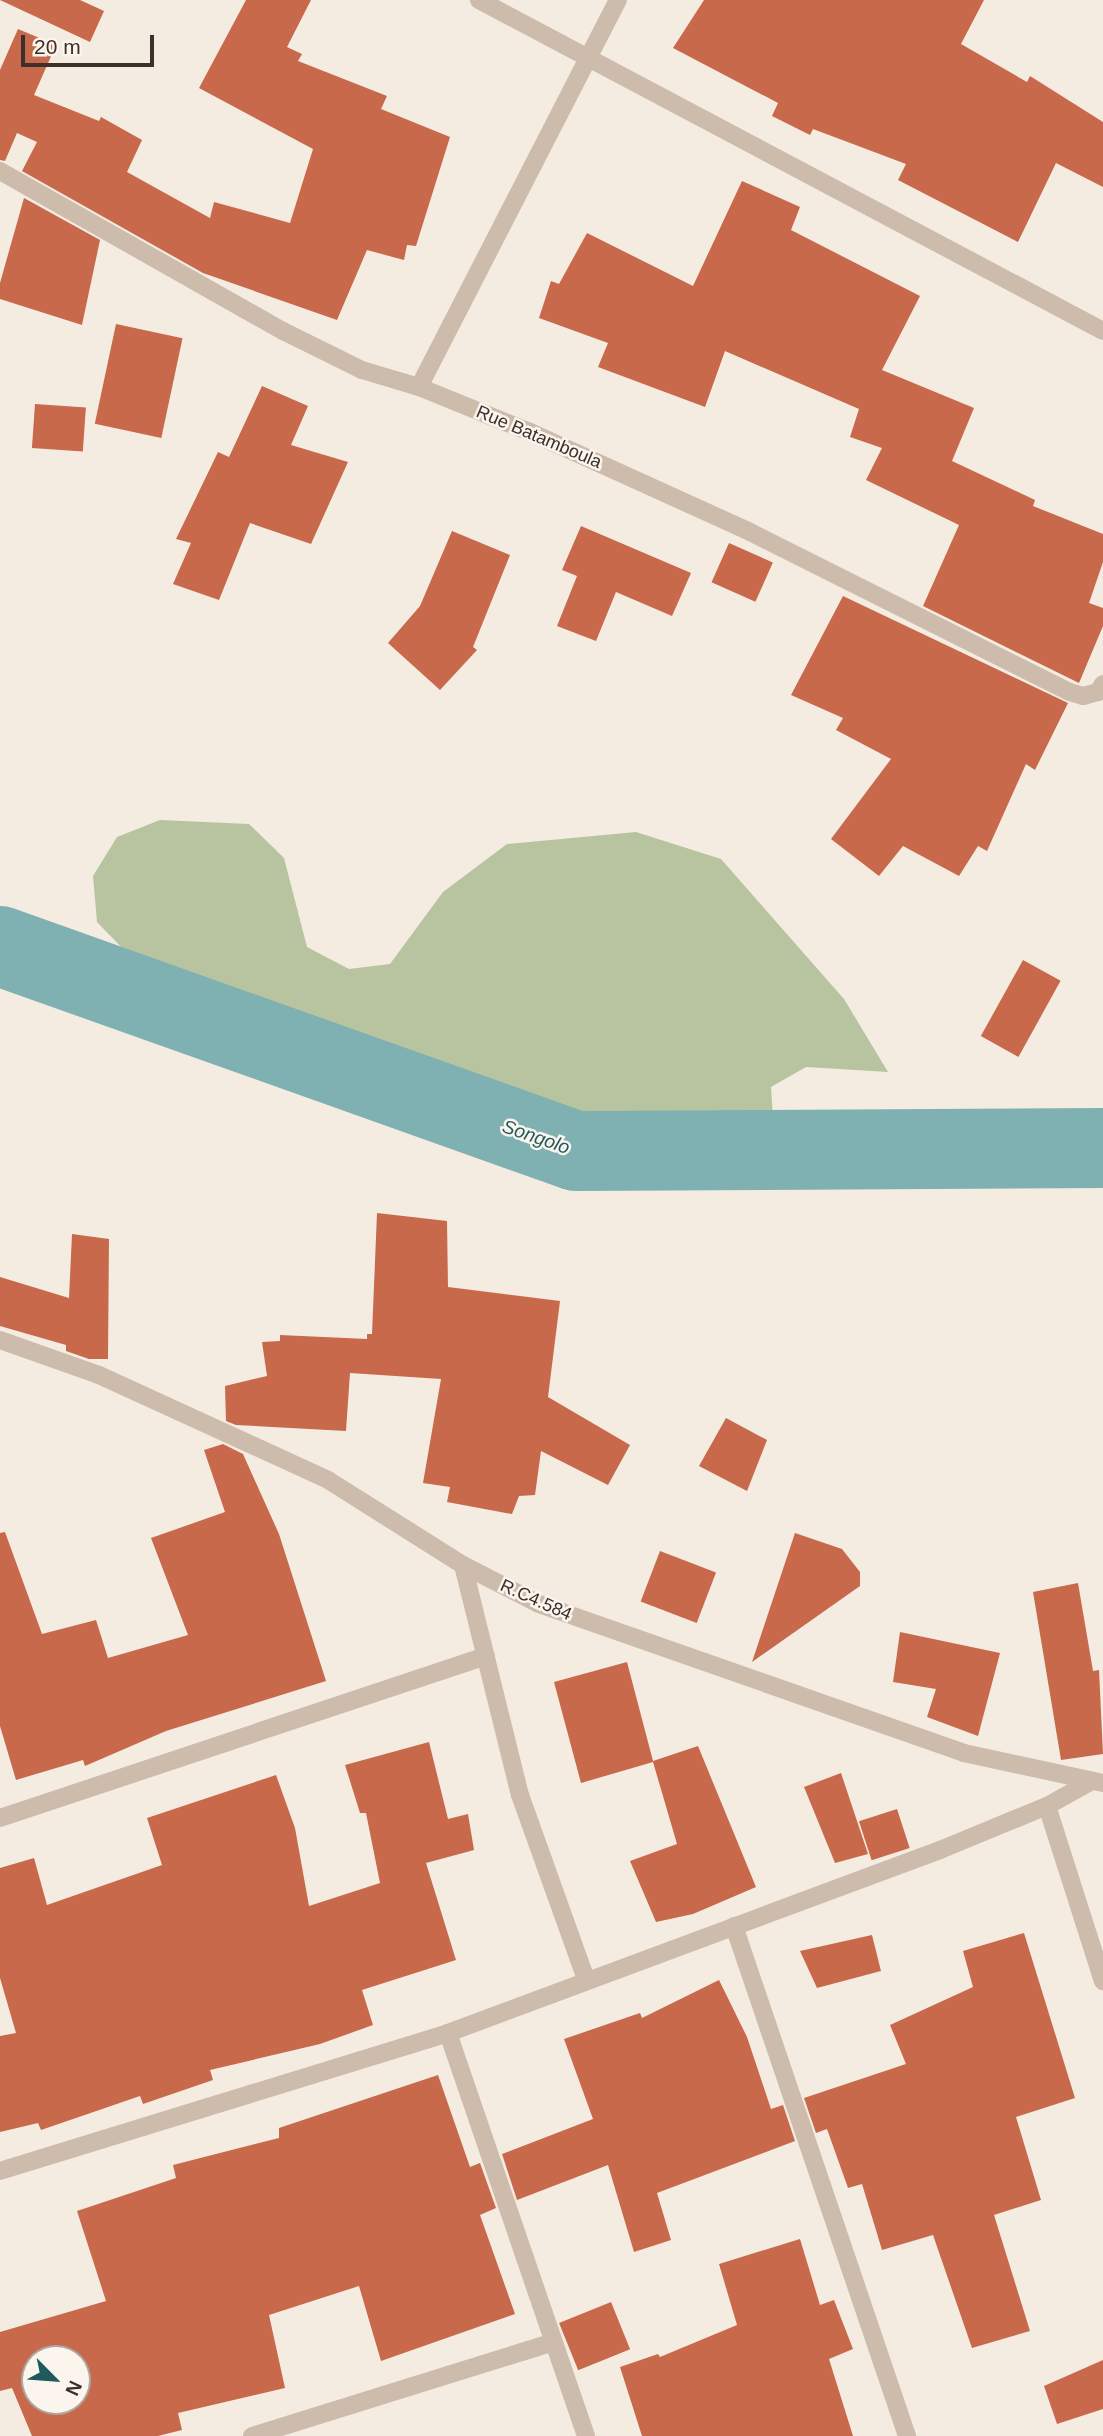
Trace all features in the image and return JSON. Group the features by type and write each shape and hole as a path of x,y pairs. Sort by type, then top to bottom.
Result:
{"street":[{"path":"479,0 1103,331"},
{"path":"419,387 618,0"},
{"name":"Rue Batamboula","path":"0,171 283,331 362,370 419,387 750,532 1083,696 1098,692 1103,684"},
{"name":"R.C4.584","path":"0,1340 99,1375 328,1480 463,1564 539,1604 964,1753 1097,1783"},
{"path":"463,1564 520,1795 586,1979"},
{"path":"0,1818 486,1656"},
{"path":"0,2172 447,2034 1047,1806 1097,1783"},
{"path":"1047,1806 1103,1981"},
{"path":"734,1926 907,2436"},
{"path":"447,2034 586,2436"},
{"path":"251,2436 553,2342"}],"green space":[{"path":"160,820 249,824 284,858 307,947 349,969 390,964 443,892 507,844 636,832 721,859 844,999 888,1072 806,1067 771,1087 774,1135 585,1137 234,1009 125,951 97,922 93,876 117,837"}],"building":[{"path":"0,0 80,0 104,11 90,42"},
{"path":"246,0 311,0 287,47 302,54 298,61 387,96 381,109 450,137 416,246 407,245 404,260 367,250 337,320 203,273 22,171 37,142 17,133 5,161 0,160 0,70 18,29 56,45 34,95 99,121 101,117 142,140 127,172 210,218 214,202 290,223 313,149 199,88"},
{"path":"704,0 984,0 961,44 1027,82 1030,76 1103,122 1103,187 1056,163 1018,242 898,180 906,164 813,129 810,135 772,116 778,103 673,48"},
{"path":"742,181 800,207 791,230 920,296 882,370 974,408 952,461 1035,500 1033,506 1103,534 1103,562 1089,603 1103,608 1103,626 1079,683 923,606 959,525 866,480 882,448 850,437 859,409 725,351 705,407 598,367 608,343 539,318 551,281 559,284 587,233 693,286"},
{"path":"24,198 100,240 82,325 0,299 0,283"},
{"path":"116,324 183,338 161,438 95,424"},
{"path":"262,386 308,406 291,445 348,462 311,544 250,523 219,600 173,584 191,543 176,539 218,452 229,457"},
{"path":"35,404 86,408 83,451 32,448"},
{"path":"581,526 691,573 672,616 616,592 596,641 557,626 577,576 562,570"},
{"path":"452,531 510,555 473,647 477,650 440,690 388,643 420,606"},
{"path":"729,543 773,563 755,602 712,582"},
{"path":"843,596 1068,703 1035,770 1026,764 987,851 978,846 959,876 903,846 879,876 831,839 891,759 836,730 843,718 791,695"},
{"path":"1023,960 1061,981 1018,1057 981,1036"},
{"path":"377,1213 447,1221 448,1287 560,1301 548,1397 630,1445 608,1485 541,1451 535,1495 519,1496 512,1514 447,1502 450,1487 423,1483 441,1379 350,1373 346,1431 236,1425 226,1421 225,1386 267,1376 262,1342 280,1341 280,1335 367,1339 367,1334 372,1334"},
{"path":"72,1234 109,1239 108,1359 89,1359 66,1351 66,1345 0,1326 0,1277 69,1298"},
{"path":"726,1418 767,1440 747,1491 699,1466"},
{"path":"223,1444 243,1454 279,1534 326,1681 166,1731 85,1766 83,1760 16,1780 0,1726 0,1533 5,1532 42,1634 96,1620 108,1658 188,1635 151,1538 225,1512 204,1450"},
{"path":"795,1533 842,1549 860,1572 860,1586 752,1662"},
{"path":"660,1551 716,1573 697,1623 641,1601"},
{"path":"1078,1583 1093,1671 1099,1670 1103,1754 1061,1760 1033,1592"},
{"path":"900,1632 1000,1653 978,1736 927,1717 936,1689 893,1682"},
{"path":"627,1662 653,1761 698,1746 756,1887 693,1914 656,1922 630,1861 677,1844 653,1762 581,1783 554,1682"},
{"path":"429,1742 448,1819 468,1814 474,1850 426,1863 456,1960 362,1990 373,2025 320,2044 210,2070 213,2080 143,2104 140,2096 41,2130 38,2123 0,2132 0,2036 16,2033 0,1978 0,1868 34,1858 47,1905 162,1865 147,1818 276,1775 295,1828 309,1906 380,1883 366,1813 360,1813 345,1765"},
{"path":"841,1773 868,1854 835,1863 804,1787"},
{"path":"897,1809 910,1848 872,1860 859,1821"},
{"path":"1024,1933 1075,2098 1016,2117 1041,2200 994,2215 1030,2331 972,2348 933,2235 882,2250 862,2184 848,2188 827,2129 816,2133 804,2098 906,2064 890,2025 973,1987 963,1951"},
{"path":"872,1935 881,1971 817,1988 800,1951"},
{"path":"719,1980 747,2037 771,2109 783,2105 795,2141 657,2193 671,2240 634,2252 608,2165 517,2200 502,2154 593,2119 564,2039 640,2013 642,2018"},
{"path":"438,2075 470,2167 480,2163 496,2208 480,2215 515,2314 381,2361 359,2286 269,2315 285,2388 178,2413 182,2430 158,2436 32,2436 23,2415 91,2415 91,2345 21,2345 21,2410 12,2388 0,2391 0,2332 106,2301 77,2211 176,2178 173,2165 279,2138 279,2128"},
{"path":"800,2239 820,2305 834,2300 853,2349 829,2359 853,2436 642,2436 620,2367 658,2354 660,2357 737,2325 719,2264"},
{"path":"611,2302 630,2349 578,2370 559,2323"},
{"path":"1103,2360 1103,2409 1057,2424 1044,2386"}],"waterway":[{"name":"Songolo","path":"0,946 576,1151 1103,1148"}]}
